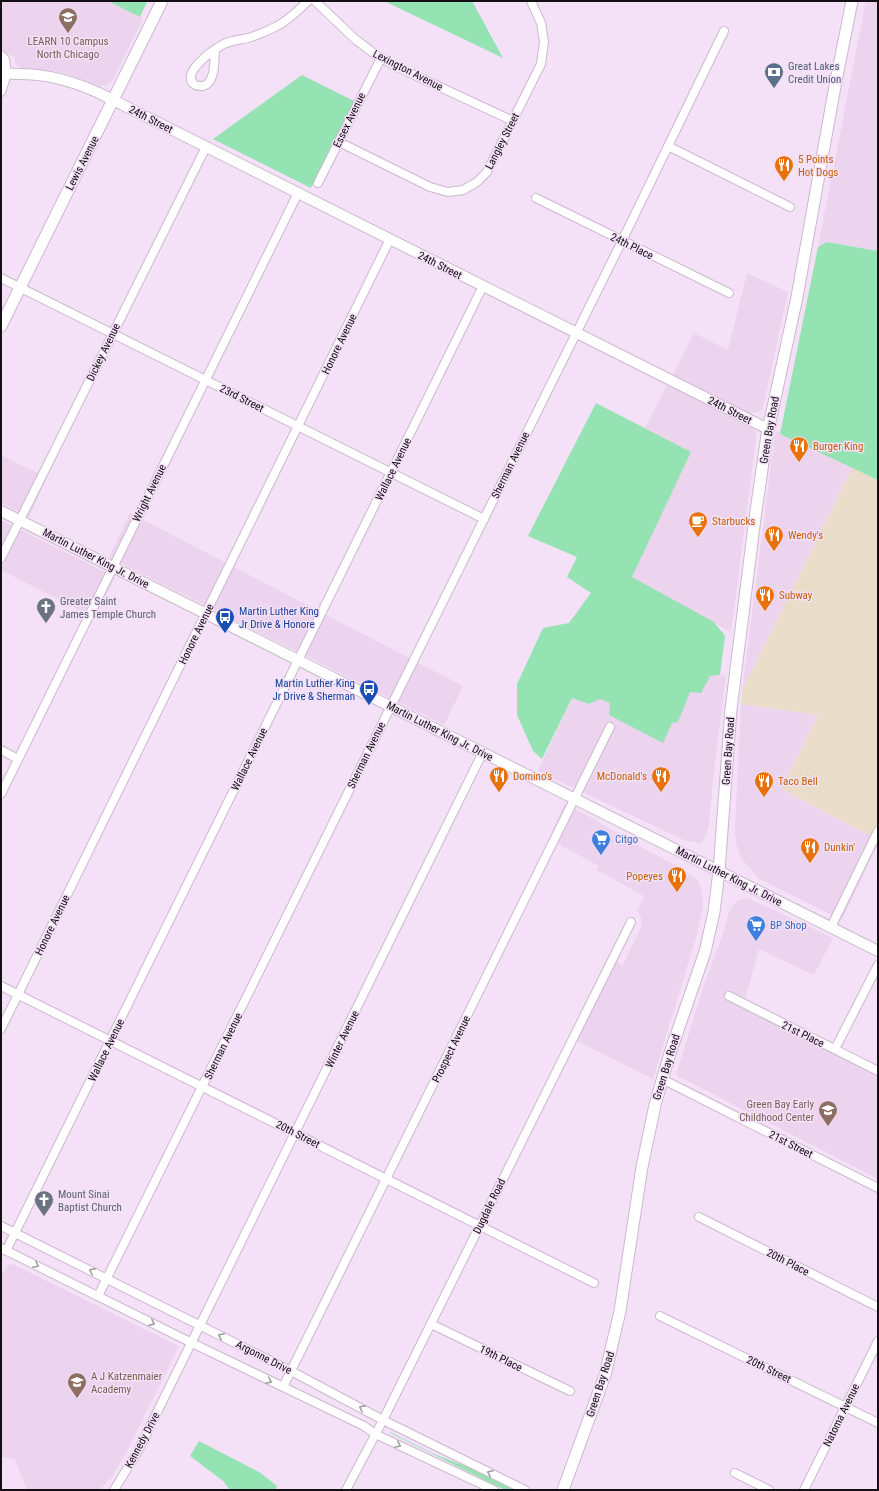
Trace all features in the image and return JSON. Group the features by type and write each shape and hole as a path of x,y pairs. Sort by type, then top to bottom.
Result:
{"main road":[{"name":"Lewis Avenue","path":"1,326 162,1"},
{"name":"Green Bay Road","path":"563,1490 605,1375 617,1328 646,1146 662,1079 704,952 714,912 719,871 731,709 755,518 768,429 797,297 852,1"}],"street":[{"path":"215,50 226,43 264,32 278,26 308,1"},
{"name":"Lexington Avenue","path":"315,1 355,39 394,66 513,121"},
{"name":"Langley Street","path":"339,142 430,187 448,192 463,190 477,182 487,172 541,64 544,42 541,23 531,1"},
{"name":"Sherman Avenue","path":"98,1296 622,241 724,32"},
{"path":"1,55 5,59 1,92"},
{"name":"Essex Avenue","path":"318,183 381,58"},
{"name":"24th Street","path":"4,74 43,75 64,79 113,100 768,429"},
{"path":"668,146 790,207"},
{"name":"Dickey Avenue","path":"1,558 206,147"},
{"name":"Wright Avenue","path":"1,794 298,193"},
{"name":"24th Place","path":"536,198 729,293"},
{"name":"Honore Avenue","path":"1,1029 390,240"},
{"name":"23rd Street","path":"1,278 484,519"},
{"name":"Wallace Avenue","path":"4,1249 15,1233 483,286"},
{"name":"Martin Luther King Jr. Drive","path":"1,511 878,951"},
{"name":"Prospect Avenue","path":"283,1387 610,727"},
{"path":"1,750 18,759"},
{"name":"Winter Avenue","path":"201,1325 483,752"},
{"path":"831,927 878,832"},
{"name":"Dugdale Road","path":"346,1490 383,1420 631,922"},
{"path":"835,1049 878,965"},
{"name":"20th Street","path":"1,986 594,1283"},
{"name":"21st Place","path":"729,996 878,1071"},
{"name":"21st Street","path":"662,1079 878,1188"},
{"name":"20th Place","path":"699,1218 878,1307"},
{"name":"Argonne Drive","path":"1,1226 201,1325 383,1420 525,1490"},
{"name":"Argonne Drive","path":"4,1249 192,1343 364,1426 375,1434 494,1490"},
{"name":"20th Street","path":"660,1316 878,1423"},
{"name":"19th Place","path":"431,1324 570,1391"},
{"name":"Kennedy Drive","path":"114,1490 138,1451 201,1325"},
{"name":"Natoma Avenue","path":"804,1490 878,1341"},
{"path":"735,1473 769,1490"}],"shaded area":[{"name":"LEARN 10 Campus North Chicago","path":"1,1 108,1 143,18 113,80 107,85 99,86 71,75 55,71 22,68 17,65 15,63 15,57 1,50"},
{"path":"866,1 878,1 878,251 827,242 818,247"},
{"path":"747,273 788,292 763,408 754,413 749,413 673,375 694,333 728,350"},
{"path":"667,385 747,425 757,432 731,632 632,577 691,452 645,428"},
{"path":"776,431 852,468 742,691 773,450"},
{"path":"1,455 47,478 29,517 1,503"},
{"path":"852,468 878,480 878,840 782,789 818,715 741,704 742,691"},
{"path":"130,513 463,686 444,725 109,557"},
{"path":"1,520 115,577 95,618 1,570"},
{"path":"726,675 709,823 703,841 698,843 684,840 538,771 572,698 589,704 600,699 610,703 609,715 672,723 678,722 690,691 710,676"},
{"path":"741,704 818,715 782,789 878,840 878,844 842,920 758,878 741,858 736,843 735,829"},
{"path":"564,804 583,813 682,869 697,879 702,890 703,907 696,937 653,1079 577,1041 616,961 623,965 641,928 641,917 637,911 644,896 597,870 599,866 549,839"},
{"name":"Green Bay Early Childhood Center","path":"749,899 763,905 833,938 814,975 759,949 743,1007 878,1076 878,1179 676,1075 703,988 723,934 730,909 737,901"},
{"name":"A J Katzenmaier Academy","path":"10,1263 179,1346 127,1451 112,1477 99,1490 27,1490 15,1459 1,1457 1,1275"}],"green space":[{"path":"108,1 144,1 147,2 140,17"},
{"path":"384,1 472,1 503,58"},
{"path":"302,75 354,101 311,188 213,139"},
{"path":"827,242 878,251 878,480 780,434 818,247"},
{"path":"596,403 691,452 632,577 714,622 725,636 720,675 710,676 701,693 690,692 678,722 672,723 663,743 609,715 610,703 600,699 589,704 572,698 542,759 533,751 517,715 517,684 543,628 569,623 591,593 567,577 577,557 528,536"},
{"path":"390,1432 434,1454 475,1470 516,1490 505,1490"},
{"path":"199,1441 259,1472 277,1486 275,1490 230,1490 223,1481 190,1456"}],"place":[{"name":"LEARN 10 Campus North Chicago","path":"68,34"},
{"name":"Great Lakes Credit Union","path":"774,89"},
{"name":"5 Points Hot Dogs","path":"784,182"},
{"name":"Burger King","path":"799,463"},
{"name":"Starbucks","path":"698,538"},
{"name":"Wendy's","path":"774,552"},
{"name":"Subway","path":"765,612"},
{"name":"Greater Saint James Temple Church","path":"46,624"},
{"name":"Martin Luther King Jr Drive & Honore","path":"225,634"},
{"name":"Martin Luther King Jr Drive & Sherman","path":"369,706"},
{"name":"Domino's","path":"499,793"},
{"name":"McDonald's","path":"661,793"},
{"name":"Taco Bell","path":"764,798"},
{"name":"Citgo","path":"601,856"},
{"name":"Dunkin'","path":"810,864"},
{"name":"Popeyes","path":"677,893"},
{"name":"BP Shop","path":"756,942"},
{"name":"Green Bay Early Childhood Center","path":"828,1127"},
{"name":"Mount Sinai Baptist Church","path":"44,1217"},
{"name":"A J Katzenmaier Academy","path":"77,1399"}]}
